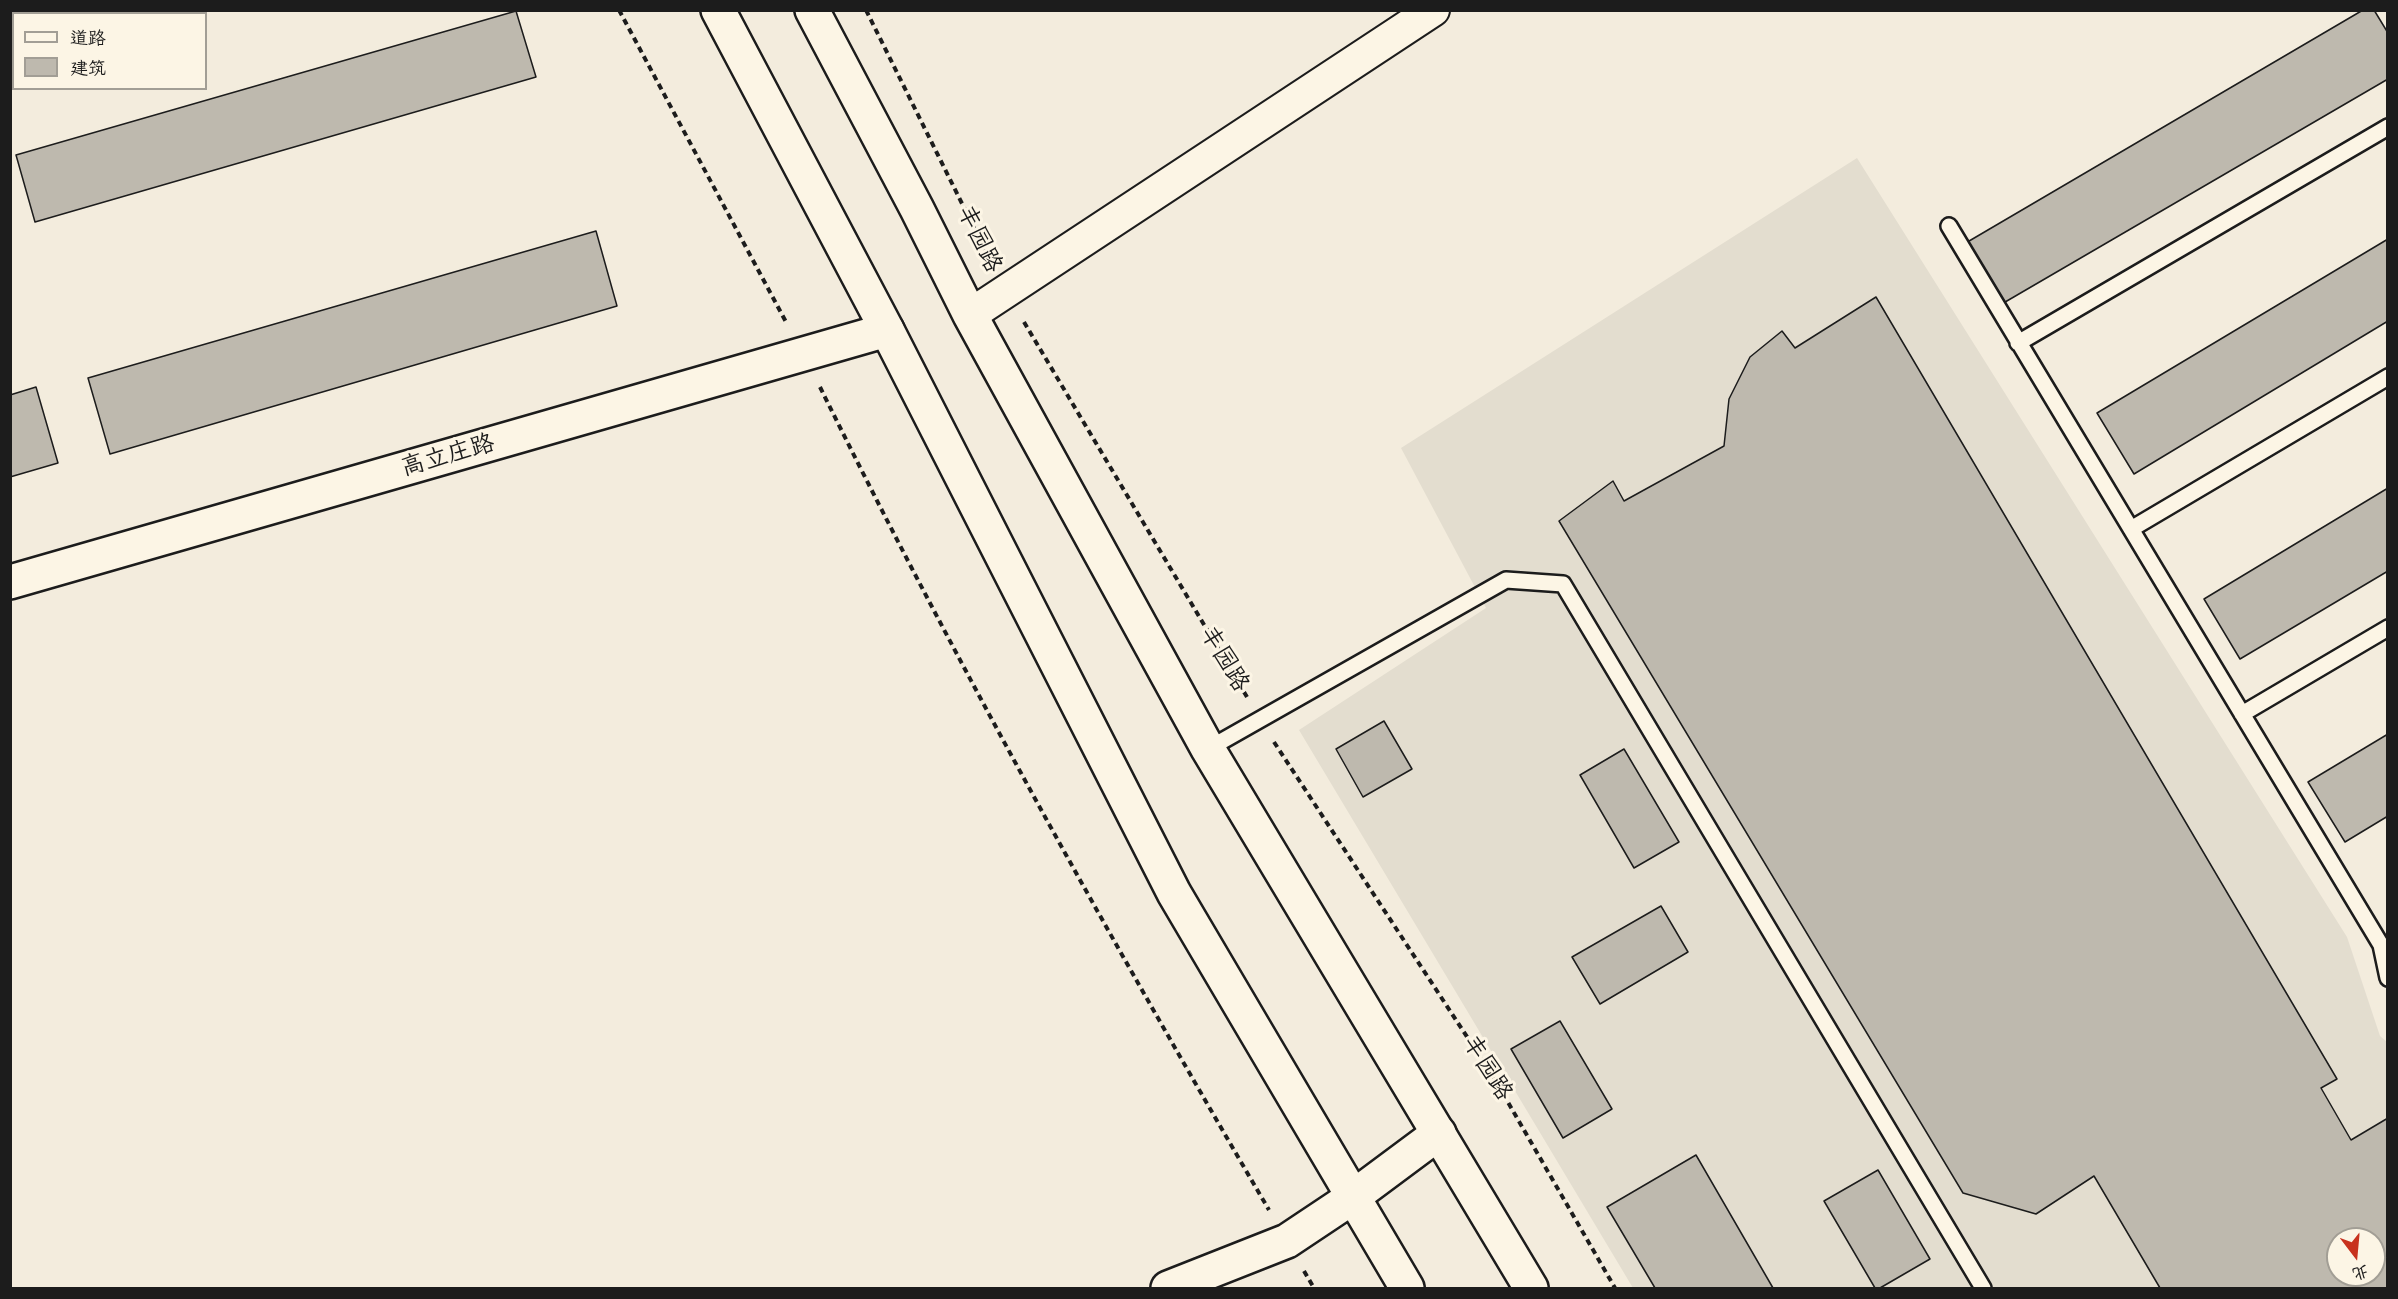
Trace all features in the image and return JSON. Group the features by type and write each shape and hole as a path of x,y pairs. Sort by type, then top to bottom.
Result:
{"main road":[{"path":"718,10 887,330 1174,893 1407,1288"},
{"name":"丰园路","path":"812,10 970,315 1208,749 1532,1288"},
{"name":"高立庄路","path":"10,582 887,330"},
{"path":"1168,1288 1287,1241 1353,1197 1439,1133"}],"street":[{"path":"970,315 1432,10"}],"lane":[{"path":"2018,343 2388,127"},
{"path":"1949,226 2242,714 2384,943 2388,978"},
{"path":"2131,529 2388,377"},
{"path":"1208,749 1506,580 1563,584 1983,1288"},
{"path":"2242,714 2388,628"}],"path":[{"path":"619,10 803,353 882,512 1126,966 1314,1288"},
{"name":"丰园路","path":"866,10 1005,290 1259,719 1494,1078 1615,1288"}],"shaded area":[{"path":"1857,158 2347,937 2380,1036 2387,1042 2387,1288 1633,1288 1299,730 1486,608 1401,448"}],"building":[{"path":"2363,10 2374,10 2388,33 2388,79 2000,305 1964,244"},
{"path":"516,11 536,77 35,222 16,155"},
{"path":"596,231 617,306 110,454 88,378"},
{"path":"2388,239 2388,321 2134,474 2097,413"},
{"path":"1876,297 2337,1079 2321,1088 2351,1140 2388,1118 2388,1288 2160,1288 2094,1176 2036,1214 1963,1193 1559,521 1613,481 1624,501 1724,446 1729,399 1750,357 1782,331 1795,348"},
{"path":"36,387 58,463 10,477 10,395"},
{"path":"2388,488 2388,571 2240,659 2204,599"},
{"path":"1384,721 1412,769 1363,797 1336,749"},
{"path":"2388,734 2388,816 2345,842 2308,782"},
{"path":"1624,749 1679,842 1634,868 1580,775"},
{"path":"1661,906 1688,952 1600,1004 1572,957"},
{"path":"1560,1021 1612,1109 1563,1138 1511,1049"},
{"path":"1696,1155 1773,1288 1655,1288 1607,1207"},
{"path":"1878,1170 1930,1259 1880,1288 1875,1288 1824,1201"}]}
